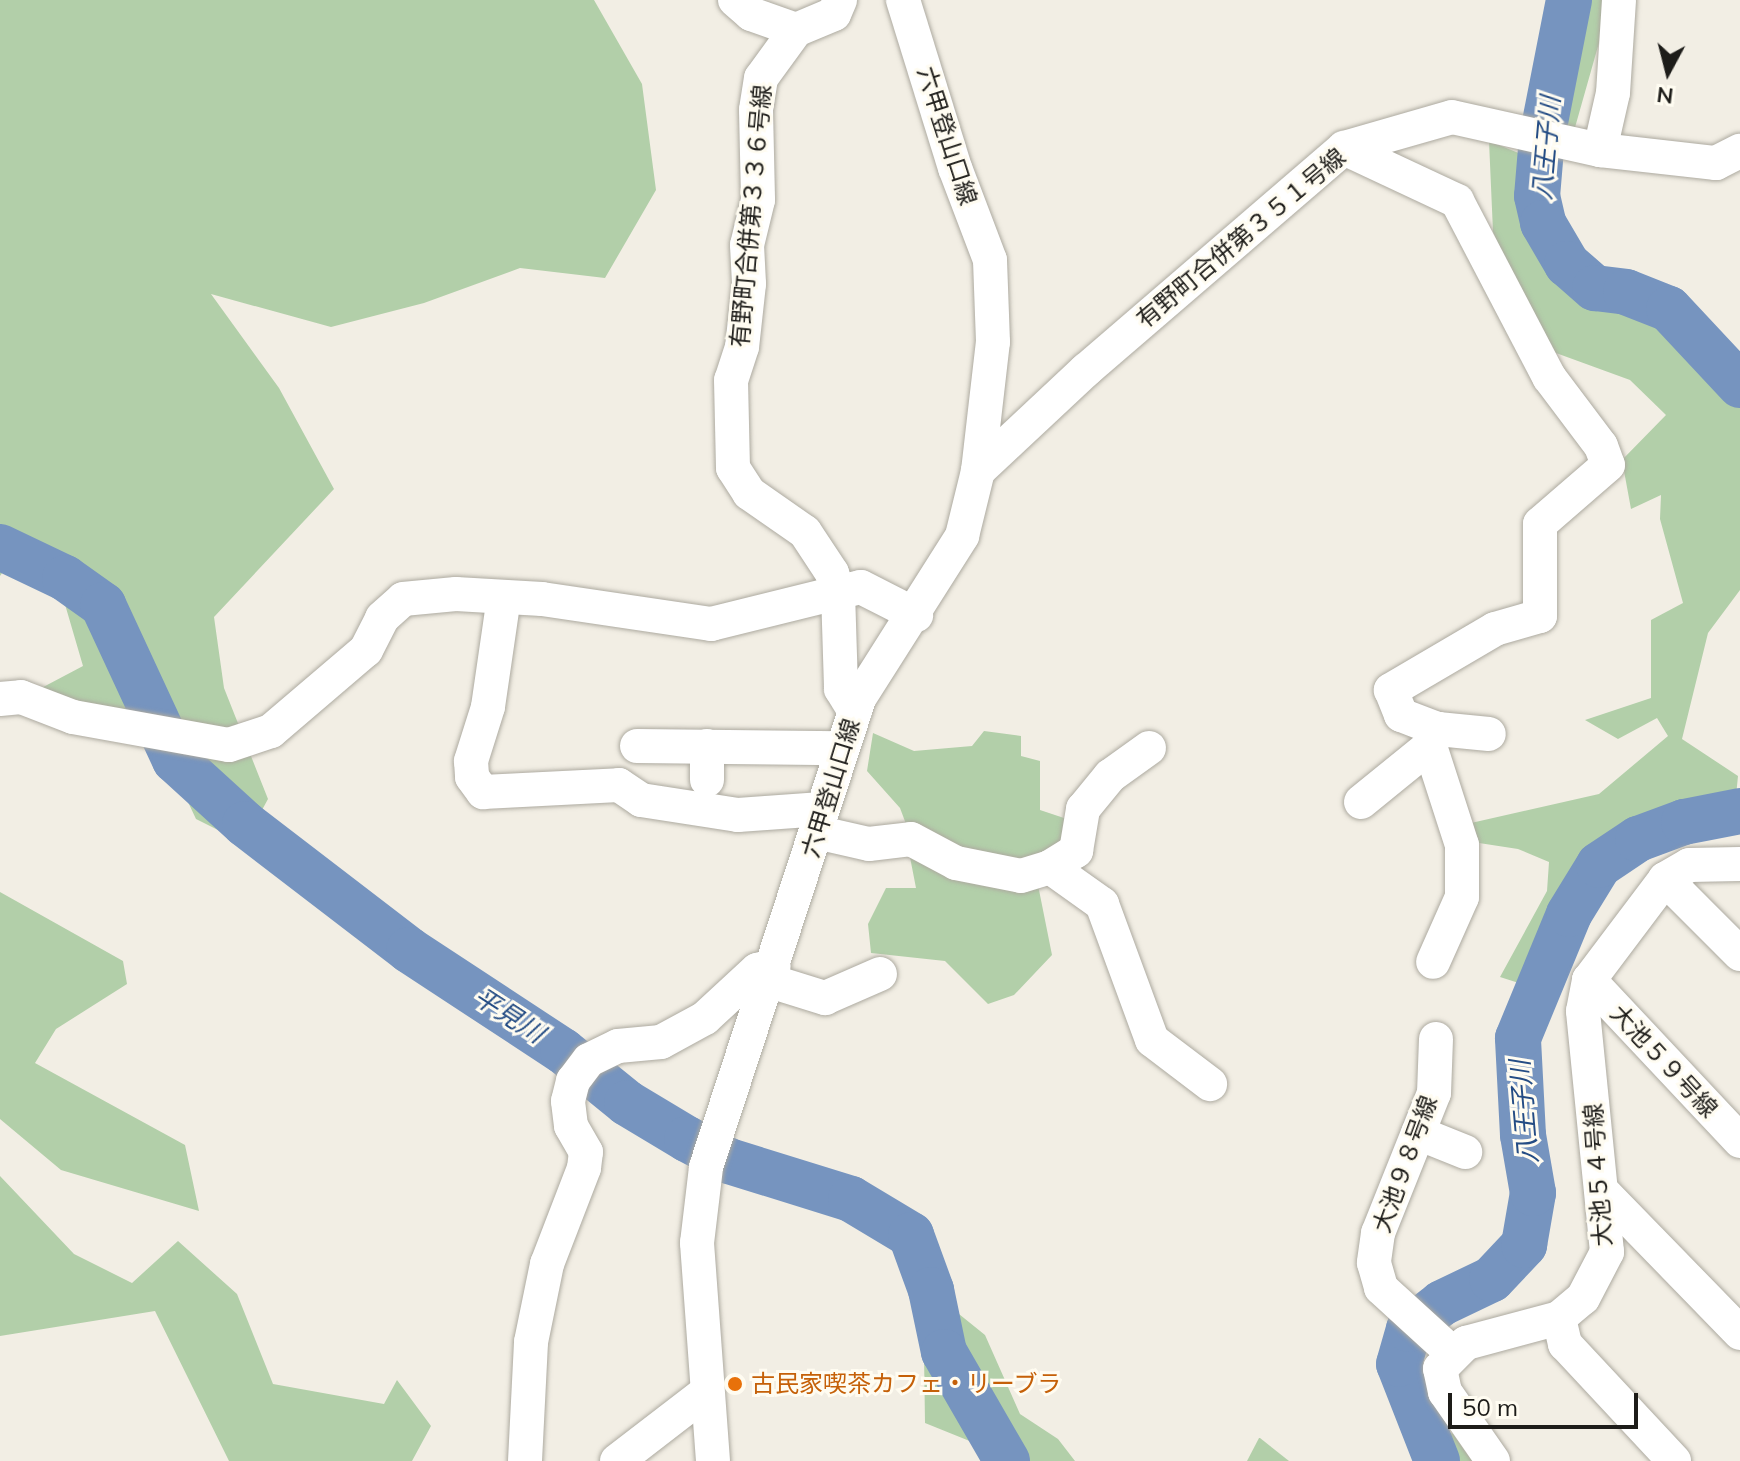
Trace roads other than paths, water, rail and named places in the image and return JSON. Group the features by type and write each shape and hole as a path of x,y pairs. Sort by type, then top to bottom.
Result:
{"street":[{"path":"735,0 751,14 796,30"},
{"name":"有野町合併第３３６号線","path":"838,592 832,573 805,532 749,493 733,468 734,372 742,347 749,284 747,245 758,200 759,89 773,56 796,30 834,14 840,0"},
{"name":"六甲登山口線","path":"713,1461 704,1394 697,1243 710,1153 772,974 855,711 962,536 978,471 993,342 990,260 955,168 903,0"},
{"path":"1600,150 1613,93 1619,0"},
{"name":"有野町合併第３５１号線","path":"978,471 1086,370 1344,148 1452,117 1521,135 1600,150 1716,163 1740,151"},
{"path":"1344,148 1457,201 1549,377 1601,446 1608,465 1540,524 1540,616 1495,629 1391,690 1401,715 1434,737 1489,734"},
{"path":"0,699 21,697 73,717 229,745 271,731 366,650 382,618 403,599 456,594 504,597 711,624 861,587 916,615"},
{"path":"838,592 841,689 855,711"},
{"path":"504,597 488,707 471,761 472,777 483,792 619,785 641,800 738,815 819,821 869,844 911,839 956,863 1021,876 1050,867 1076,851 1083,809 1101,787 1149,748"},
{"path":"1361,802 1434,737"},
{"path":"1433,962 1462,897 1462,845 1434,737"},
{"path":"637,746 841,748"},
{"path":"707,746 707,780"},
{"path":"1740,864 1689,865 1665,879 1740,954"},
{"path":"1050,867 1102,904 1152,1040 1210,1084"},
{"name":"大池５４号線","path":"1446,1348 1559,1318 1583,1298 1607,1252 1583,1011 1589,980 1665,879"},
{"path":"525,1461 531,1342 547,1264 586,1152 571,1126 568,1101 581,1070 618,1046 661,1042 705,1018 757,970 825,998 880,974"},
{"name":"大池５９号線","path":"1589,980 1740,1141"},
{"name":"大池９８号線","path":"1436,1039 1434,1093 1378,1233 1374,1263 1381,1288 1446,1348"},
{"path":"1418,1133 1465,1152"},
{"path":"1602,1191 1740,1333"},
{"path":"1559,1318 1565,1344 1674,1461"},
{"path":"1446,1348 1440,1369 1445,1392 1493,1461"},
{"path":"617,1461 704,1394"}],"waterway":[{"name":"八王子川","path":"1569,0 1542,137 1537,196 1543,223 1567,264 1595,288 1626,292 1669,309 1740,385"},
{"name":"平見川","path":"0,547 65,578 103,605 175,760 245,824 409,950 563,1051 627,1103 687,1139 729,1161 851,1199 911,1235 931,1290 944,1352 1007,1461"},
{"name":"八王子川","path":"1437,1461 1399,1364 1409,1329 1442,1303 1492,1279 1524,1245 1533,1193 1523,1135 1518,1038 1569,914 1599,865 1638,839 1684,822 1740,811"}],"place":[{"name":"古民家喫茶カフェ・リーブラ","path":"735,1384"}]}
